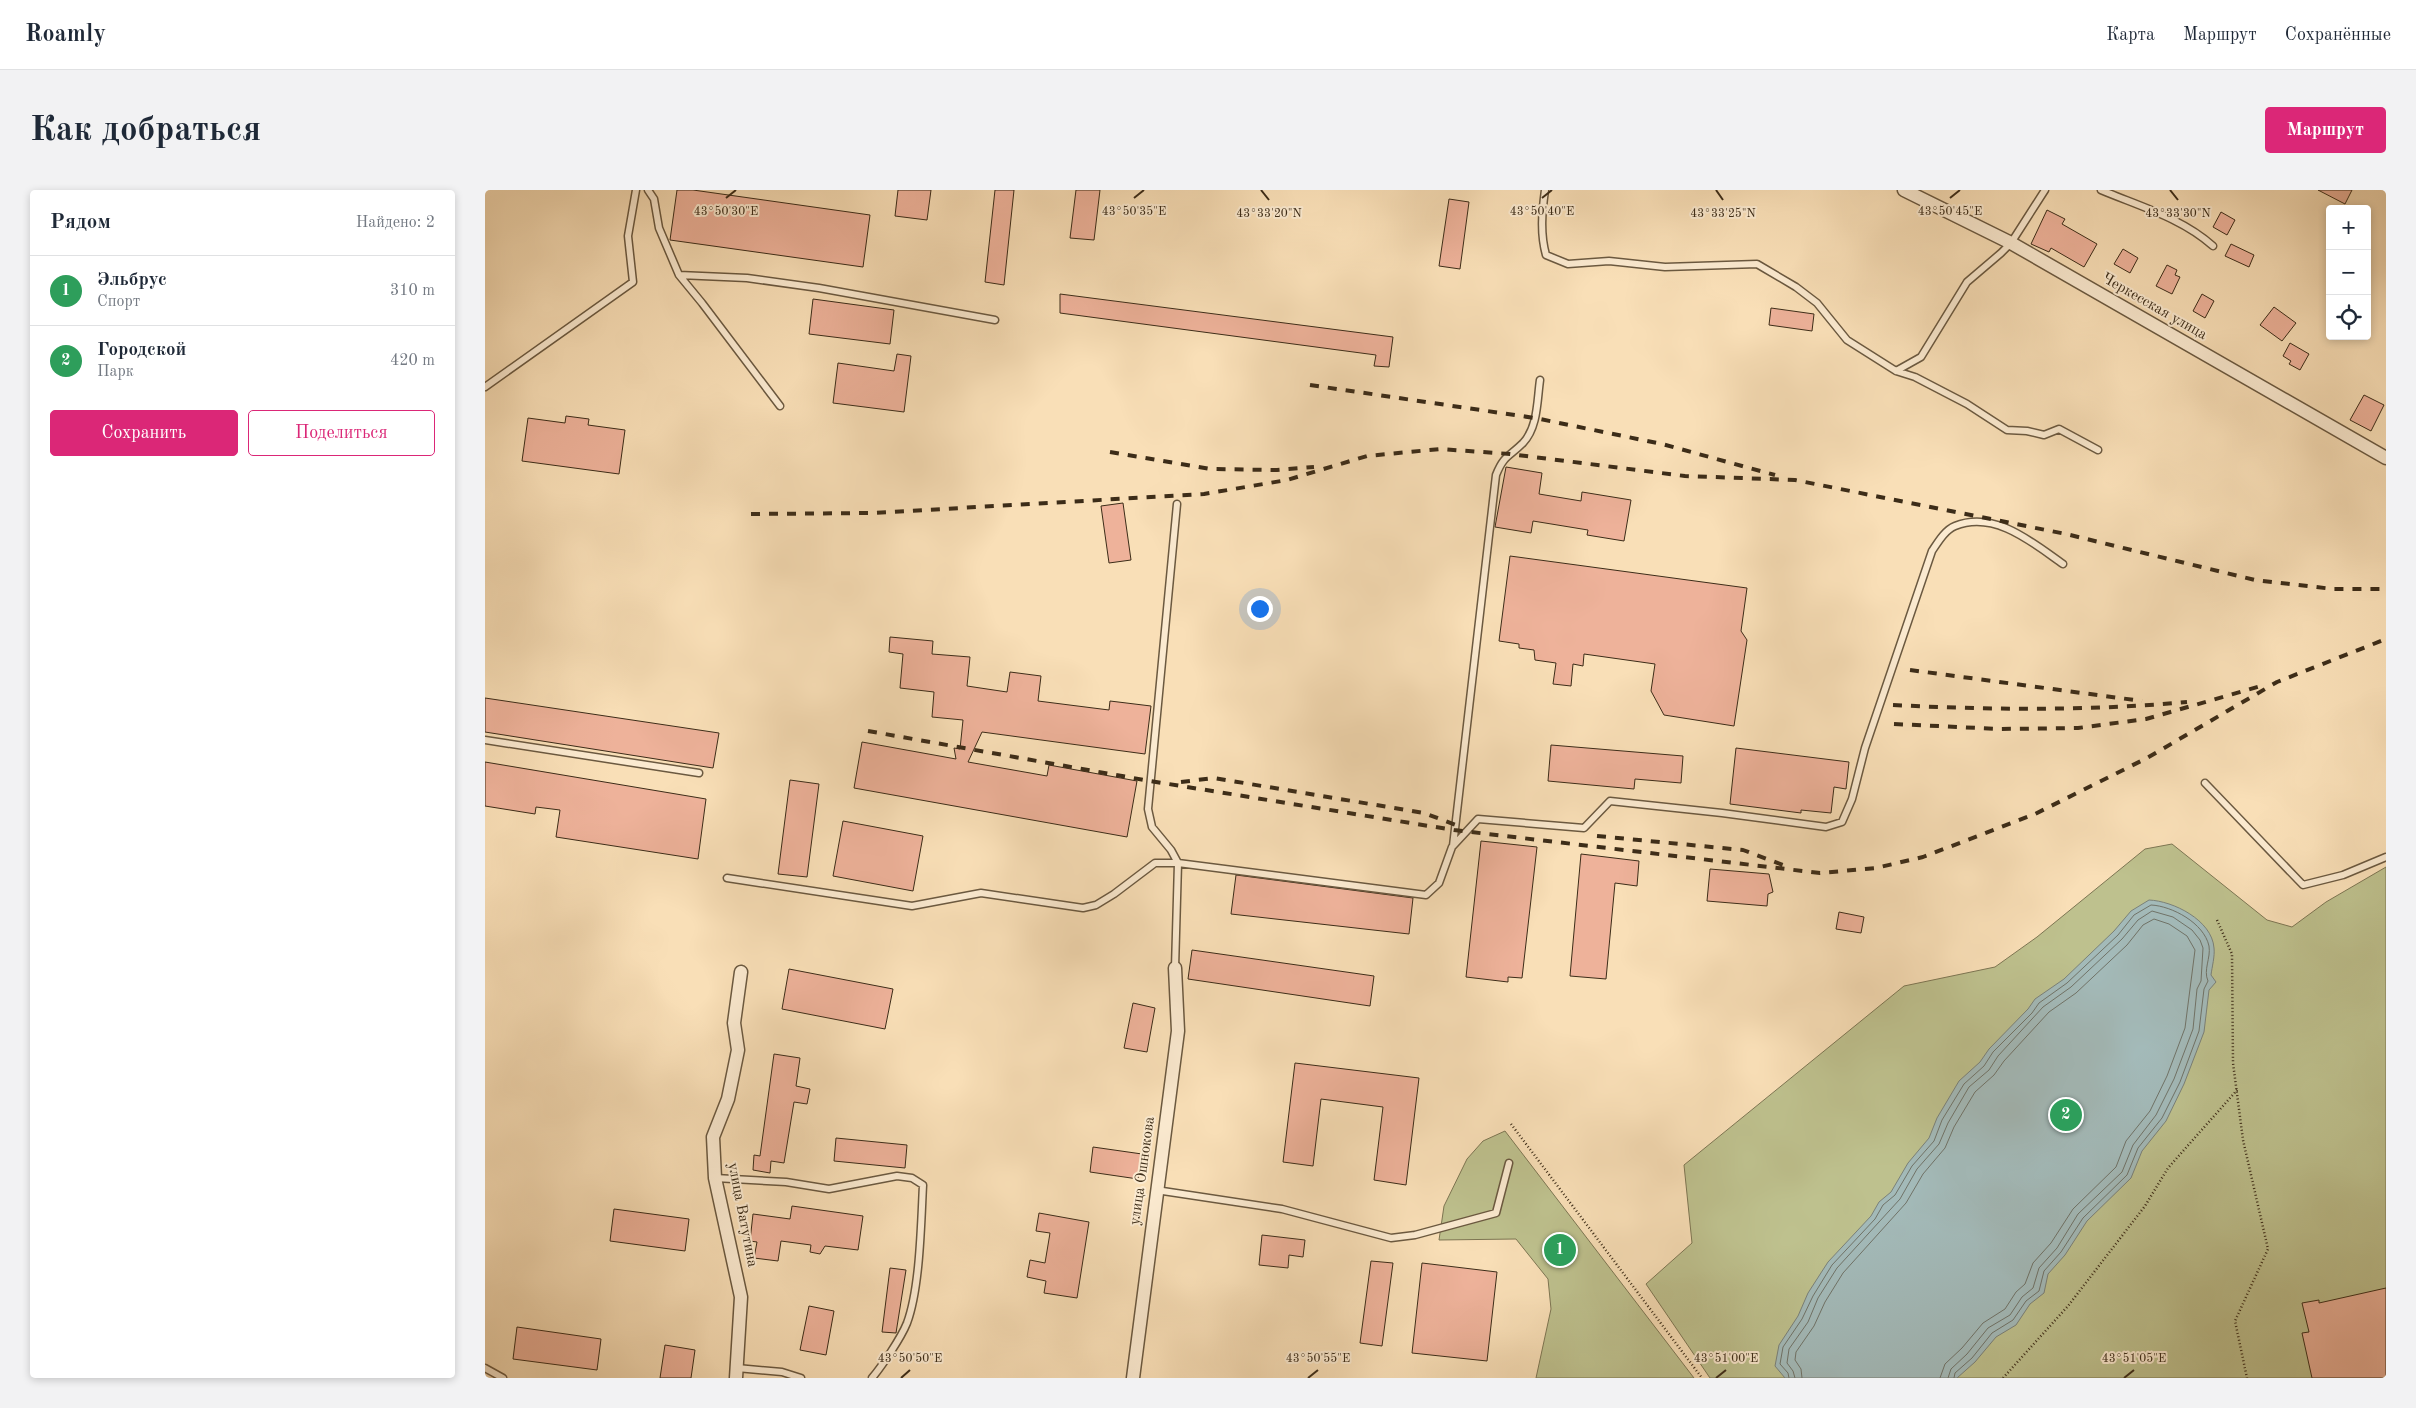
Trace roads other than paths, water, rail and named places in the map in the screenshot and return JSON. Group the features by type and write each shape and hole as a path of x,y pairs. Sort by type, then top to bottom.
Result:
{"street":[{"name":"Черкесская улица","path":"1904,190 2011,243 2386,458"},
{"name":"улица Ошнокова","path":"1133,1378 1178,1031 1175,968"},
{"name":"улица Ватутина","path":"736,1373 741,1297 715,1178 713,1137 729,1099 739,1050 734,1023 741,972"}],"lane":[{"path":"485,387 633,282 628,236 636,190"},
{"path":"648,190 654,199 659,228 679,276 703,302 780,406"},
{"path":"1545,190 1541,220 1542,242 1546,255 1568,264 1609,261 1665,266 1757,264 1796,287 1817,303 1847,340 1896,371 1915,377 1967,404 2007,430 2027,431 2044,435 2059,429 2098,450"},
{"path":"1896,371 1921,357 1967,282 2011,243 2045,190"},
{"path":"2101,190 2184,224 2201,235 2213,246"},
{"path":"679,276 747,278 819,288 995,320"},
{"path":"727,878 912,906 981,893 1083,908 1096,905 1114,894 1155,863 1178,863 1426,895 1439,882 1452,847 1496,475 1502,461 1523,443 1531,431 1541,380"},
{"path":"1175,968 1178,863 1171,850 1152,827 1148,809 1177,504"},
{"path":"1452,847 1478,819 1585,828 1610,801 1826,827 1842,822 1852,799 1865,748 1932,551 1943,536 1954,526 1974,522 1994,523 2014,532 2063,564"},
{"path":"485,740 699,773"},
{"path":"2205,783 2303,885 2343,875 2386,857"},
{"path":"1156,1190 1282,1209 1391,1238 1415,1236 1496,1213 1509,1163"},
{"path":"715,1178 786,1182 829,1188 897,1176 912,1178 923,1185 913,1297 907,1324 881,1368 872,1378"},
{"path":"485,1368 503,1378"},
{"path":"736,1373 782,1372 801,1378"}],"water":[{"path":"2149,900 2169,904 2190,914 2199,921 2212,938 2214,958 2211,975 2216,982 2209,990 2204,1032 2184,1084 2166,1121 2142,1151 2131,1178 2087,1221 2065,1255 2048,1274 2044,1293 2030,1304 2016,1325 1996,1337 1975,1362 1957,1378 1785,1378 1775,1366 1779,1345 1798,1316 1808,1293 1828,1262 1871,1216 1879,1202 1891,1192 1908,1163 1929,1138 1937,1118 1959,1081 1980,1062 1989,1049 2028,1009 2035,999 2064,979 2114,931 2131,911"}],"railway":[{"path":"1310,385 1535,418 1662,444 1775,475"},
{"path":"751,514 873,513 1204,494 1287,480 1367,456 1440,449 1510,454 1685,476 1795,480 2066,534 2255,580 2333,589 2386,589"},
{"path":"1110,452 1210,469 1277,470 1314,467"},
{"path":"868,731 1150,781 1454,830 1820,873 1876,868 1923,857 2035,814 2147,758 2277,682 2386,639"},
{"path":"1910,670 2142,701"},
{"path":"1894,724 2000,729 2078,728 2146,719 2261,686"},
{"path":"1893,705 2040,709 2114,707 2187,702"},
{"path":"1181,782 1214,778 1424,813 1456,825"},
{"path":"1597,836 1743,850 1783,865"}],"place":[{"name":"Городской","path":"2066,1115"},
{"name":"Эльбрус","path":"1560,1250"}]}
